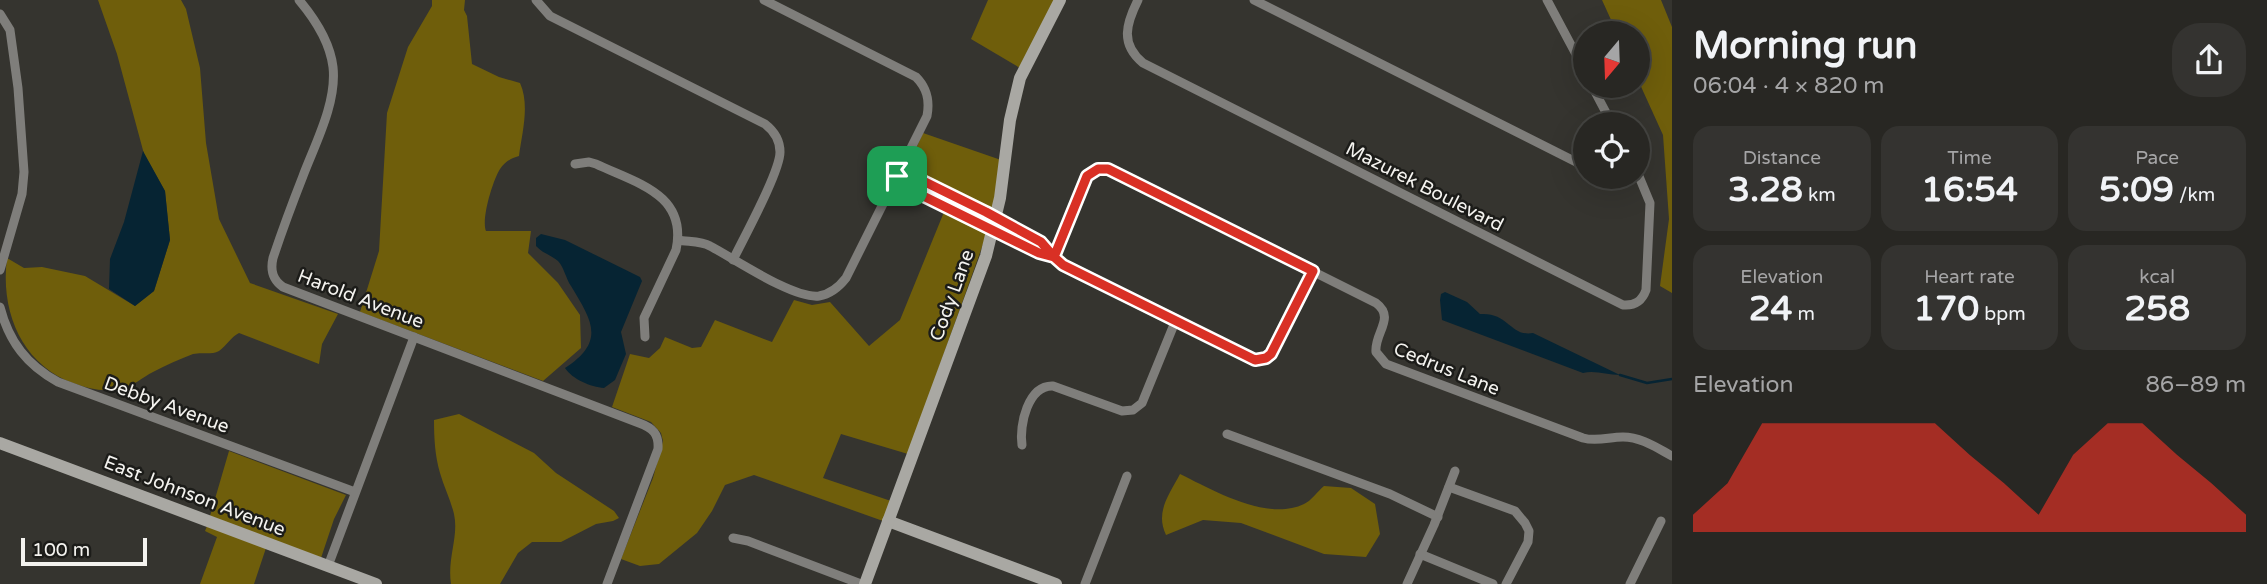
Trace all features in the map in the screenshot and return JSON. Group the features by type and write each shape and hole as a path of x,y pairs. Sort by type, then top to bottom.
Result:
{"street":[{"name":"Harold Avenue","path":"299,0 312,16 326,43 332,62 333,81 326,116 273,258 274,278 283,287 653,430 657,436 658,449 607,584"},
{"path":"536,0 550,16 771,129 780,145 778,163 733,260"},
{"path":"678,240 706,244 803,294 820,296 834,290 847,276 927,116 928,98 921,82 908,72 764,0"},
{"name":"Cody Lane","path":"863,584 981,270 994,224 1014,98 1029,58 1060,0"},
{"name":"Mazurek Boulevard","path":"1138,0 1129,18 1126,34 1130,50 1143,63 1623,305 1640,301 1646,290 1650,203 1644,189"},
{"path":"1254,0 1573,160"},
{"path":"1547,0 1573,49"},
{"path":"0,14 10,30 24,172 22,194 0,270"},
{"path":"575,164 596,164 655,192 671,209 678,228 678,240 674,255 644,318 645,337"},
{"name":"Cedrus Lane","path":"1054,257 1087,176 1102,168 1108,169 1381,307 1385,319 1376,339 1376,352 1386,364 1583,438 1601,441 1631,438 1672,456"},
{"path":"897,176 905,187 994,224 1039,253 1054,257 1063,265 1250,359 1266,358 1271,354 1313,271"},
{"name":"Debby Avenue","path":"0,307 9,333 20,351 34,367 58,382 355,492"},
{"path":"1022,445 1022,427 1032,397 1039,388 1053,386 1122,411 1138,407 1175,322"},
{"path":"328,566 414,338"},
{"path":"1227,434 1390,494 1438,517"},
{"name":"East Johnson Avenue","path":"0,443 376,584"},
{"path":"1407,584 1438,517 1455,471"},
{"path":"1085,584 1127,476"},
{"path":"1449,487 1515,511 1525,523 1529,531 1528,541 1506,584"},
{"path":"888,521 1056,584"},
{"path":"1630,584 1661,521"},
{"path":"733,538 748,541 863,584"},
{"path":"1420,554 1493,584"}],"shaded area":[{"path":"98,0 181,0 186,9 200,68 206,143 219,219 250,283 338,314 322,344 319,364 239,333 216,352 193,354 158,369 129,386 102,390 73,383 55,374 40,363 18,334 7,298 7,258 24,268 42,267 85,276 135,306 154,291 170,240 165,191 144,154 117,54"},
{"path":"432,0 465,0 472,64 499,77 520,83 523,92 524,119 519,156 506,162 497,174 488,200 485,225 486,231 531,231 528,253 558,283 580,315 581,348 543,381 360,312 379,251 387,113 408,47 432,6"},
{"path":"988,0 1055,0 1020,68 971,39"},
{"path":"1602,0 1661,0 1672,27 1672,293 1660,286 1669,219 1663,135 1646,98 1650,98 1650,21 1612,21"},
{"path":"923,133 1001,160 993,210 915,172 906,171"},
{"path":"944,212 987,233 908,454 841,434 823,478 891,501 883,521 754,475 725,485 697,533 659,564 640,566 621,559 653,478 663,441 661,433 651,422 612,407 630,354 649,358 660,348 665,337 692,348 701,347 715,320 772,342 794,300 812,305 830,302 869,346 900,320"},
{"path":"459,414 534,453 556,473 614,511 619,518 596,524 561,542 532,542 518,553 500,584 451,584 450,565 455,523 437,460 434,420"},
{"path":"229,451 346,495 334,519 321,558 210,516"},
{"path":"1180,474 1240,502 1274,509 1289,509 1304,504 1324,486 1351,488 1375,504 1380,534 1366,557 1324,554 1241,523 1203,520 1166,535 1163,511"},
{"path":"207,526 266,548 254,584 200,584 217,537 205,531"}],"water":[{"path":"143,151 165,191 170,240 154,291 135,306 109,289 110,259 124,222"},
{"path":"541,234 565,240 640,277 642,281 621,332 626,354 615,380 604,388 582,382 565,368 586,349 591,330 585,310 560,264 536,246 536,238"},
{"path":"1445,292 1467,302 1480,314 1497,317 1519,331 1533,333 1620,375 1583,373 1442,320 1440,300 1441,294"}],"waterway":[{"path":"1620,375 1647,383 1672,379"}],"route":[{"path":"897,176 905,187 1039,253 1054,257 1063,265 1250,359 1261,360 1271,354 1313,271 1108,169 1098,169 1087,176 1054,257 1049,248 1041,242 986,212 913,176 897,176"}]}
